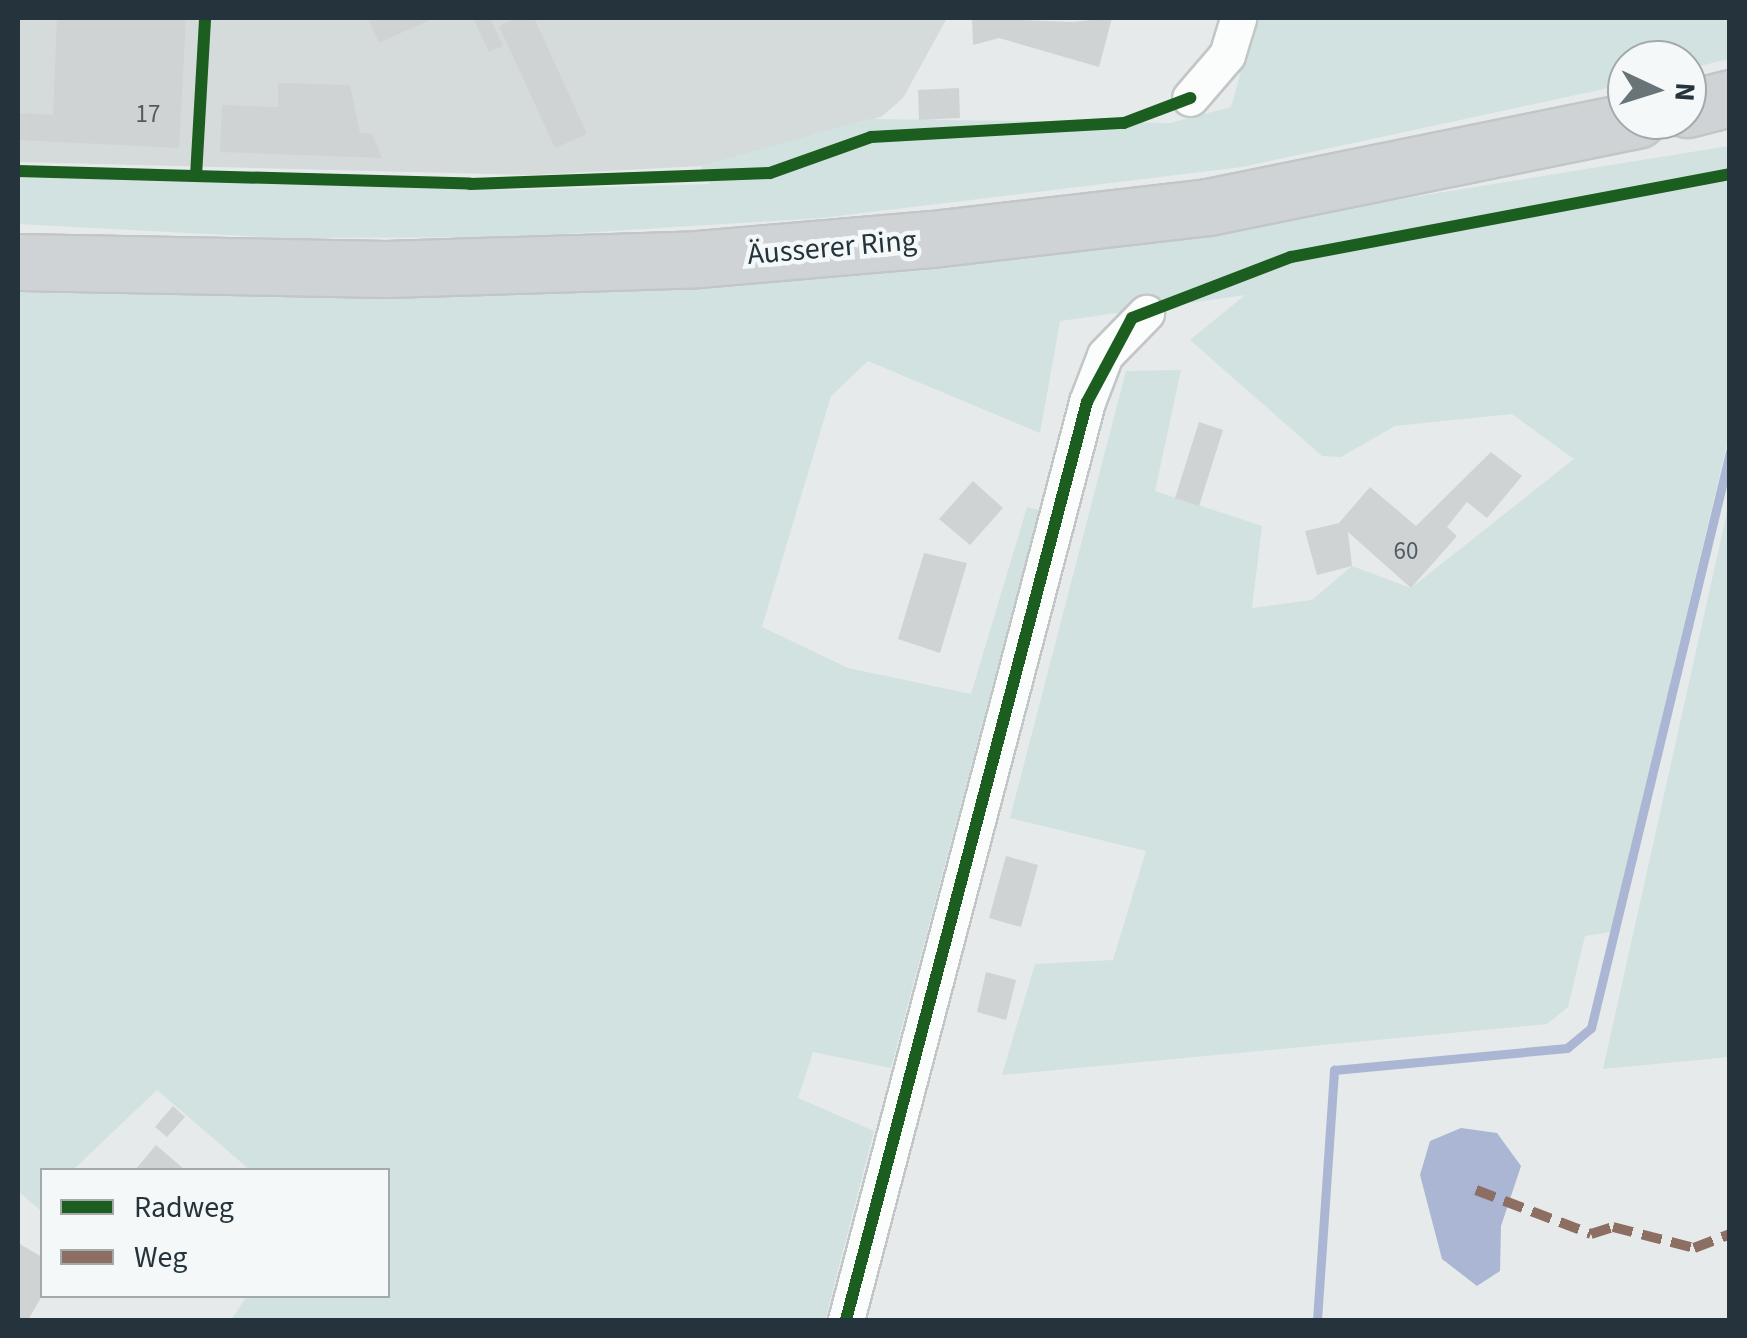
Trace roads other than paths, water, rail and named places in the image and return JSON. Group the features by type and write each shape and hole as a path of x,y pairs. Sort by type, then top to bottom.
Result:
{"main road":[{"name":"Äusserer Ring","path":"18,262 386,268 698,259 932,240 1208,207 1607,126"}],"street":[{"path":"1190,98 1228,55 1238,18"},
{"path":"846,1320 1087,402 1105,354 1146,313"}],"water":[{"path":"1461,1128 1497,1133 1521,1166 1501,1226 1500,1271 1477,1286 1442,1259 1420,1175 1430,1141"}],"waterway":[{"path":"1317,1320 1334,1070 1567,1048 1591,1028 1730,452"}]}
